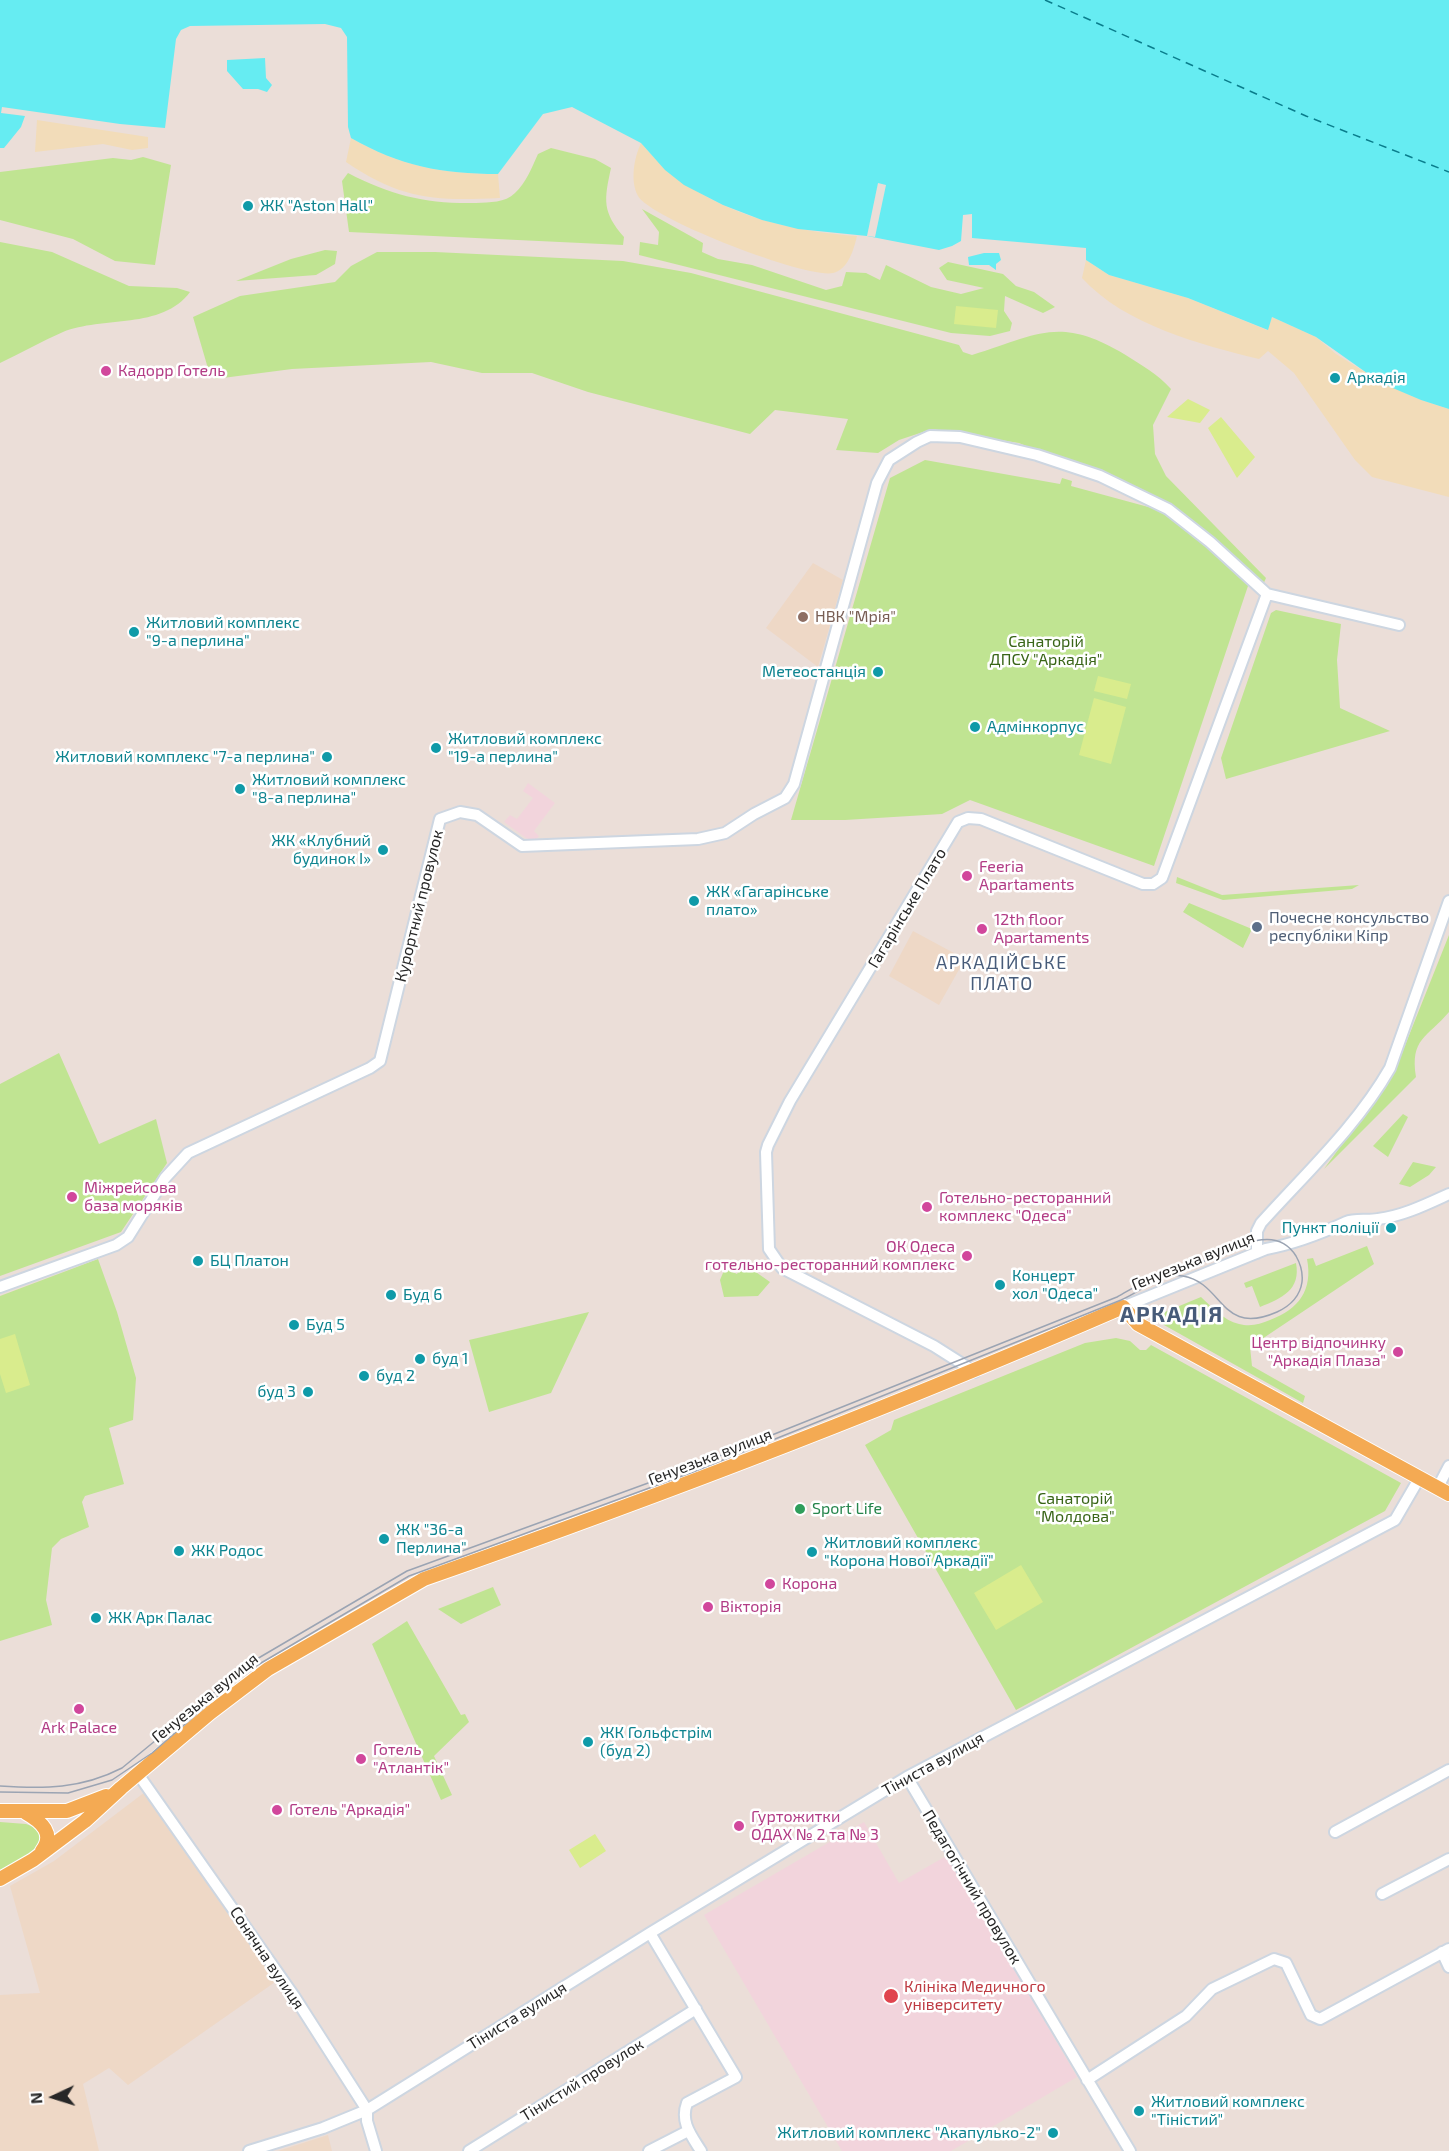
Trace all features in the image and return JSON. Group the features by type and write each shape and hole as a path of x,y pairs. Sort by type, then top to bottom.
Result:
{"main road":[{"name":"Генуезька вулиця","path":"0,1879 33,1860 85,1821 210,1713 268,1668 417,1582 694,1483 975,1371 1123,1307"},
{"path":"1123,1307 1138,1324 1443,1491"},
{"name":"Генуезька вулиця","path":"0,1811 66,1810 86,1805 121,1788"},
{"path":"25,1812 42,1824 48,1835 44,1849 33,1860"}],"street":[{"name":"Курортний провулок","path":"0,1287 116,1245 128,1237 165,1178 188,1153 370,1068 380,1061 440,819 460,812 477,814 522,846 656,842 716,837 785,798 794,784 808,727 883,469 889,460 917,442 945,435 1057,462 1100,476 1168,509 1210,542 1267,594"},
{"path":"1267,594 1399,625"},
{"name":"Гагарінське Плато","path":"975,1371 934,1346 775,1262 768,1241 770,1221 766,1152 768,1145 790,1101 958,822 968,818 981,819 1143,884 1153,884 1162,878 1267,594"},
{"path":"1262,1251 1257,1231 1261,1223 1341,1134 1378,1089 1390,1068 1449,901"},
{"name":"Генуезька вулиця","path":"1123,1307 1262,1251 1286,1246 1336,1228 1347,1221 1379,1219 1449,1194"},
{"path":"1443,1491 1449,1466"},
{"name":"Тіниста вулиця","path":"249,2151 323,2128 367,2110 650,1933 907,1777 1395,1520 1420,1477"},
{"path":"1335,1832 1449,1770"},
{"name":"Сонячна вулиця","path":"138,1774 294,1996 367,2110 367,2121 376,2151"},
{"name":"Педагогічний провулок","path":"907,1777 1130,2151"},
{"path":"1382,1894 1449,1859"},
{"path":"650,1933 736,2077 687,2103 683,2113 688,2131 701,2151"},
{"path":"1087,2080 1186,2016 1212,1989 1274,1959 1287,1963 1311,2014 1320,2019 1446,1950 1449,1967"},
{"name":"Тінистий провулок","path":"469,2151 696,2009"},
{"path":"649,2151 688,2131"}],"shaded area":[{"name":"НВК \"Мрія\"","path":"813,563 843,580 818,667 766,628"},
{"path":"528,783 555,803 534,831 539,836 533,843 504,822 510,815 517,819 533,798 523,791"},
{"path":"913,931 965,959 939,1005 889,976"},
{"path":"145,1792 278,1980 128,2085 109,2068 83,2084 99,2151 0,2151 0,1995 40,1993 10,1886 54,1861"},
{"name":"Клініка Медичного університету","path":"864,1822 899,1883 948,1855 1077,2077 951,2151 842,2151 704,1915"},
{"path":"328,2135 332,2151 278,2151"}],"green space":[{"path":"551,148 595,159 611,168 606,197 608,213 624,237 623,245 349,232 342,181 348,173 380,188 410,197 458,203 492,202 507,199 515,193 526,180 538,154"},
{"path":"143,157 171,165 155,265 115,261 73,239 0,220 0,172 113,158 131,160"},
{"path":"642,209 703,243 702,252 718,259 752,265 826,290 842,286 846,272 866,273 880,280 886,265 931,287 961,294 984,288 947,280 939,268 948,262 1003,274 1016,286 1034,292 1055,307 1043,313 1005,296 1004,311 1012,323 1010,331 990,336 951,333 639,255 640,242 658,245 659,232"},
{"path":"0,242 52,252 129,286 177,288 190,292 178,304 164,312 131,320 79,327 47,339 0,363"},
{"path":"325,250 337,251 335,264 316,275 236,281 291,259"},
{"path":"377,252 435,252 623,261 691,273 959,345 963,352 972,355 1048,332 1082,335 1124,354 1149,370 1171,389 1153,425 1155,454 1166,476 1266,578 1262,587 1171,506 1019,443 932,429 899,440 878,453 836,450 848,419 775,410 750,434 588,392 532,373 482,373 431,362 292,369 215,379 207,365 193,317 240,296 335,282 351,266"},
{"path":"956,306 998,310 996,328 954,324"},
{"path":"1188,399 1210,410 1200,423 1167,417"},
{"path":"1221,417 1255,457 1237,478 1208,428"},
{"name":"Санаторій ДПСУ \"Аркадія\"","path":"925,460 1060,484 1062,478 1072,481 1071,486 1152,508 1157,506 1249,583 1154,866 970,800 942,814 845,820 791,820 890,478"},
{"path":"1276,610 1341,624 1337,660 1340,708 1390,731 1226,779 1221,758 1271,613"},
{"path":"1098,676 1131,684 1127,699 1094,691"},
{"path":"1094,698 1126,707 1111,764 1079,755"},
{"path":"1177,877 1222,895 1359,885 1352,889 1223,900 1176,883"},
{"path":"1189,903 1252,929 1243,948 1183,912"},
{"path":"1449,935 1449,1012 1418,1046 1415,1064 1416,1077 1324,1169 1386,1084 1400,1058"},
{"name":"Міжрейсова база моряків","path":"59,1053 99,1144 156,1119 167,1163 121,1232 0,1276 0,1084"},
{"path":"1403,1114 1408,1117 1388,1157 1373,1146"},
{"path":"1413,1162 1436,1167 1429,1175 1410,1187 1399,1184"},
{"path":"1367,1246 1374,1264 1250,1347 1252,1366 1305,1396 1303,1403 1164,1325 1155,1316 1201,1297 1228,1320 1248,1325 1263,1323 1289,1310 1302,1297 1308,1280 1307,1259 1313,1258 1316,1266"},
{"path":"98,1259 117,1312 136,1378 133,1420 109,1428 124,1484 85,1496 82,1502 89,1527 61,1539 52,1548 46,1600 52,1625 0,1641 0,1296"},
{"path":"743,1263 770,1282 758,1296 724,1297 720,1280 725,1268 737,1274"},
{"path":"1296,1263 1296,1280 1293,1286 1276,1300 1260,1307 1252,1286 1246,1288 1244,1283"},
{"path":"589,1312 551,1393 489,1412 469,1340"},
{"path":"15,1334 30,1385 6,1393 0,1374 0,1339"},
{"name":"Санаторій \"Молдова\"","path":"1116,1338 1130,1341 1140,1350 1146,1350 1151,1345 1401,1483 1385,1511 1016,1710 865,1445 891,1430 894,1420 1085,1343"},
{"path":"1021,1565 1043,1602 996,1630 974,1593"},
{"path":"493,1587 501,1605 461,1624 438,1609"},
{"path":"407,1621 461,1715 465,1714 469,1722 434,1756 452,1795 441,1800 372,1644"},
{"path":"0,1822 26,1824 39,1829 42,1842 20,1862 0,1870"},
{"path":"595,1834 606,1851 580,1868 569,1850"}],"sand":[{"path":"37,120 148,137 148,148 132,150 103,144 35,152"},
{"path":"351,138 404,162 440,170 498,174 500,198 437,198 402,191 366,175 346,162"},
{"path":"641,143 686,184 739,212 796,228 857,236 850,258 843,268 833,273 793,267 731,245 670,219 638,196 634,184 634,170"},
{"name":"Аркадія","path":"1086,260 1109,275 1188,298 1267,330 1272,317 1316,337 1336,354 1381,382 1421,400 1449,409 1449,497 1372,477 1355,460 1294,373 1268,351 1259,359 1212,347 1141,320 1099,294 1082,278"}],"water":[{"path":"0,0 1449,0 1449,409 1381,383 1316,337 1272,317 1268,330 1188,298 1109,275 1086,260 1086,248 972,238 972,214 963,215 961,241 939,250 867,236 798,229 762,220 723,205 684,185 665,170 641,143 572,107 543,114 498,174 440,170 404,162 351,138 348,127 347,37 341,28 325,24 190,26 181,30 176,39 165,128 2,107 1,113 25,116 21,127 4,148 0,148"},
{"path":"265,58 266,78 272,85 267,92 258,89 243,89 227,71 227,60"},
{"path":"984,253 999,253 1001,260 996,264 996,270 989,265 969,265 968,257"}],"pier":[{"path":"878,183 886,185 875,237 867,236"}],"ferry route":[{"path":"1045,0 1306,116 1449,172"}],"tram line":[{"path":"0,1786 47,1787 77,1784 122,1768 250,1663 407,1571 692,1467 1117,1297 1170,1270 1201,1262 1252,1242 1265,1240 1276,1241 1287,1246 1299,1262 1302,1272 1299,1292 1290,1304 1277,1312 1258,1318 1244,1318 1233,1313 1207,1288 1196,1281 1183,1276 1166,1277 1121,1300 693,1472 409,1576 244,1673 152,1753 112,1780 68,1793 0,1792"}],"place":[{"name":"ЖК \"Aston Hall\"","path":"248,206"},
{"name":"Кадорр Готель","path":"106,371"},
{"name":"Аркадія","path":"1335,378"},
{"name":"НВК \"Мрія\"","path":"803,617"},
{"name":"Житловий комплекс \"9-а перлина\"","path":"134,632"},
{"name":"Метеостанція","path":"878,672"},
{"name":"Адмінкорпус","path":"975,727"},
{"name":"Житловий комплекс \"19-а перлина\"","path":"436,748"},
{"name":"Житловий комплекс \"7-а перлина\"","path":"327,757"},
{"name":"Житловий комплекс \"8-а перлина\"","path":"240,789"},
{"name":"ЖК «Клубний будинок I»","path":"383,850"},
{"name":"Feeria Apartaments","path":"967,876"},
{"name":"ЖК «Гагарінське плато»","path":"694,901"},
{"name":"Почесне консульство республіки Кіпр","path":"1257,927"},
{"name":"12th floor Apartaments","path":"982,929"},
{"name":"Міжрейсова база моряків","path":"72,1197"},
{"name":"Готельно-ресторанний комплекс \"Одеса\"","path":"927,1207"},
{"name":"Пункт поліції","path":"1391,1228"},
{"name":"ОК Одеса готельно-ресторанний комплекс","path":"967,1256"},
{"name":"БЦ Платон","path":"198,1261"},
{"name":"Концерт хол \"Одеса\"","path":"1000,1285"},
{"name":"Буд 6","path":"391,1295"},
{"name":"Буд 5","path":"294,1325"},
{"name":"Центр відпочинку \"Аркадія Плаза\"","path":"1398,1352"},
{"name":"буд 1","path":"420,1359"},
{"name":"буд 2","path":"364,1376"},
{"name":"буд 3","path":"308,1392"},
{"name":"Sport Life","path":"800,1509"},
{"name":"ЖК \"36-а Перлина\"","path":"384,1539"},
{"name":"ЖК Родос","path":"179,1551"},
{"name":"Житловий комплекс \"Корона Нової Аркадії\"","path":"812,1552"},
{"name":"Корона","path":"770,1584"},
{"name":"Вікторія","path":"708,1607"},
{"name":"ЖК Арк Палас","path":"96,1618"},
{"name":"Ark Palace","path":"79,1709"},
{"name":"ЖК Гольфстрім (буд 2)","path":"588,1742"},
{"name":"Готель \"Атлантік\"","path":"361,1759"},
{"name":"Готель \"Аркадія\"","path":"277,1810"},
{"name":"Гуртожитки ОДАХ № 2 та № 3","path":"739,1826"},
{"name":"Клініка Медичного університету","path":"891,1996"},
{"name":"Житловий комплекс \"Тіністий\"","path":"1139,2111"},
{"name":"Житловий комплекс \"Акапулько-2\"","path":"1053,2133"}],"district":[{"name":"АРКАДІЙСЬКЕ ПЛАТО","path":"1002,973"},
{"name":"АРКАДІЯ","path":"1172,1315"}]}
